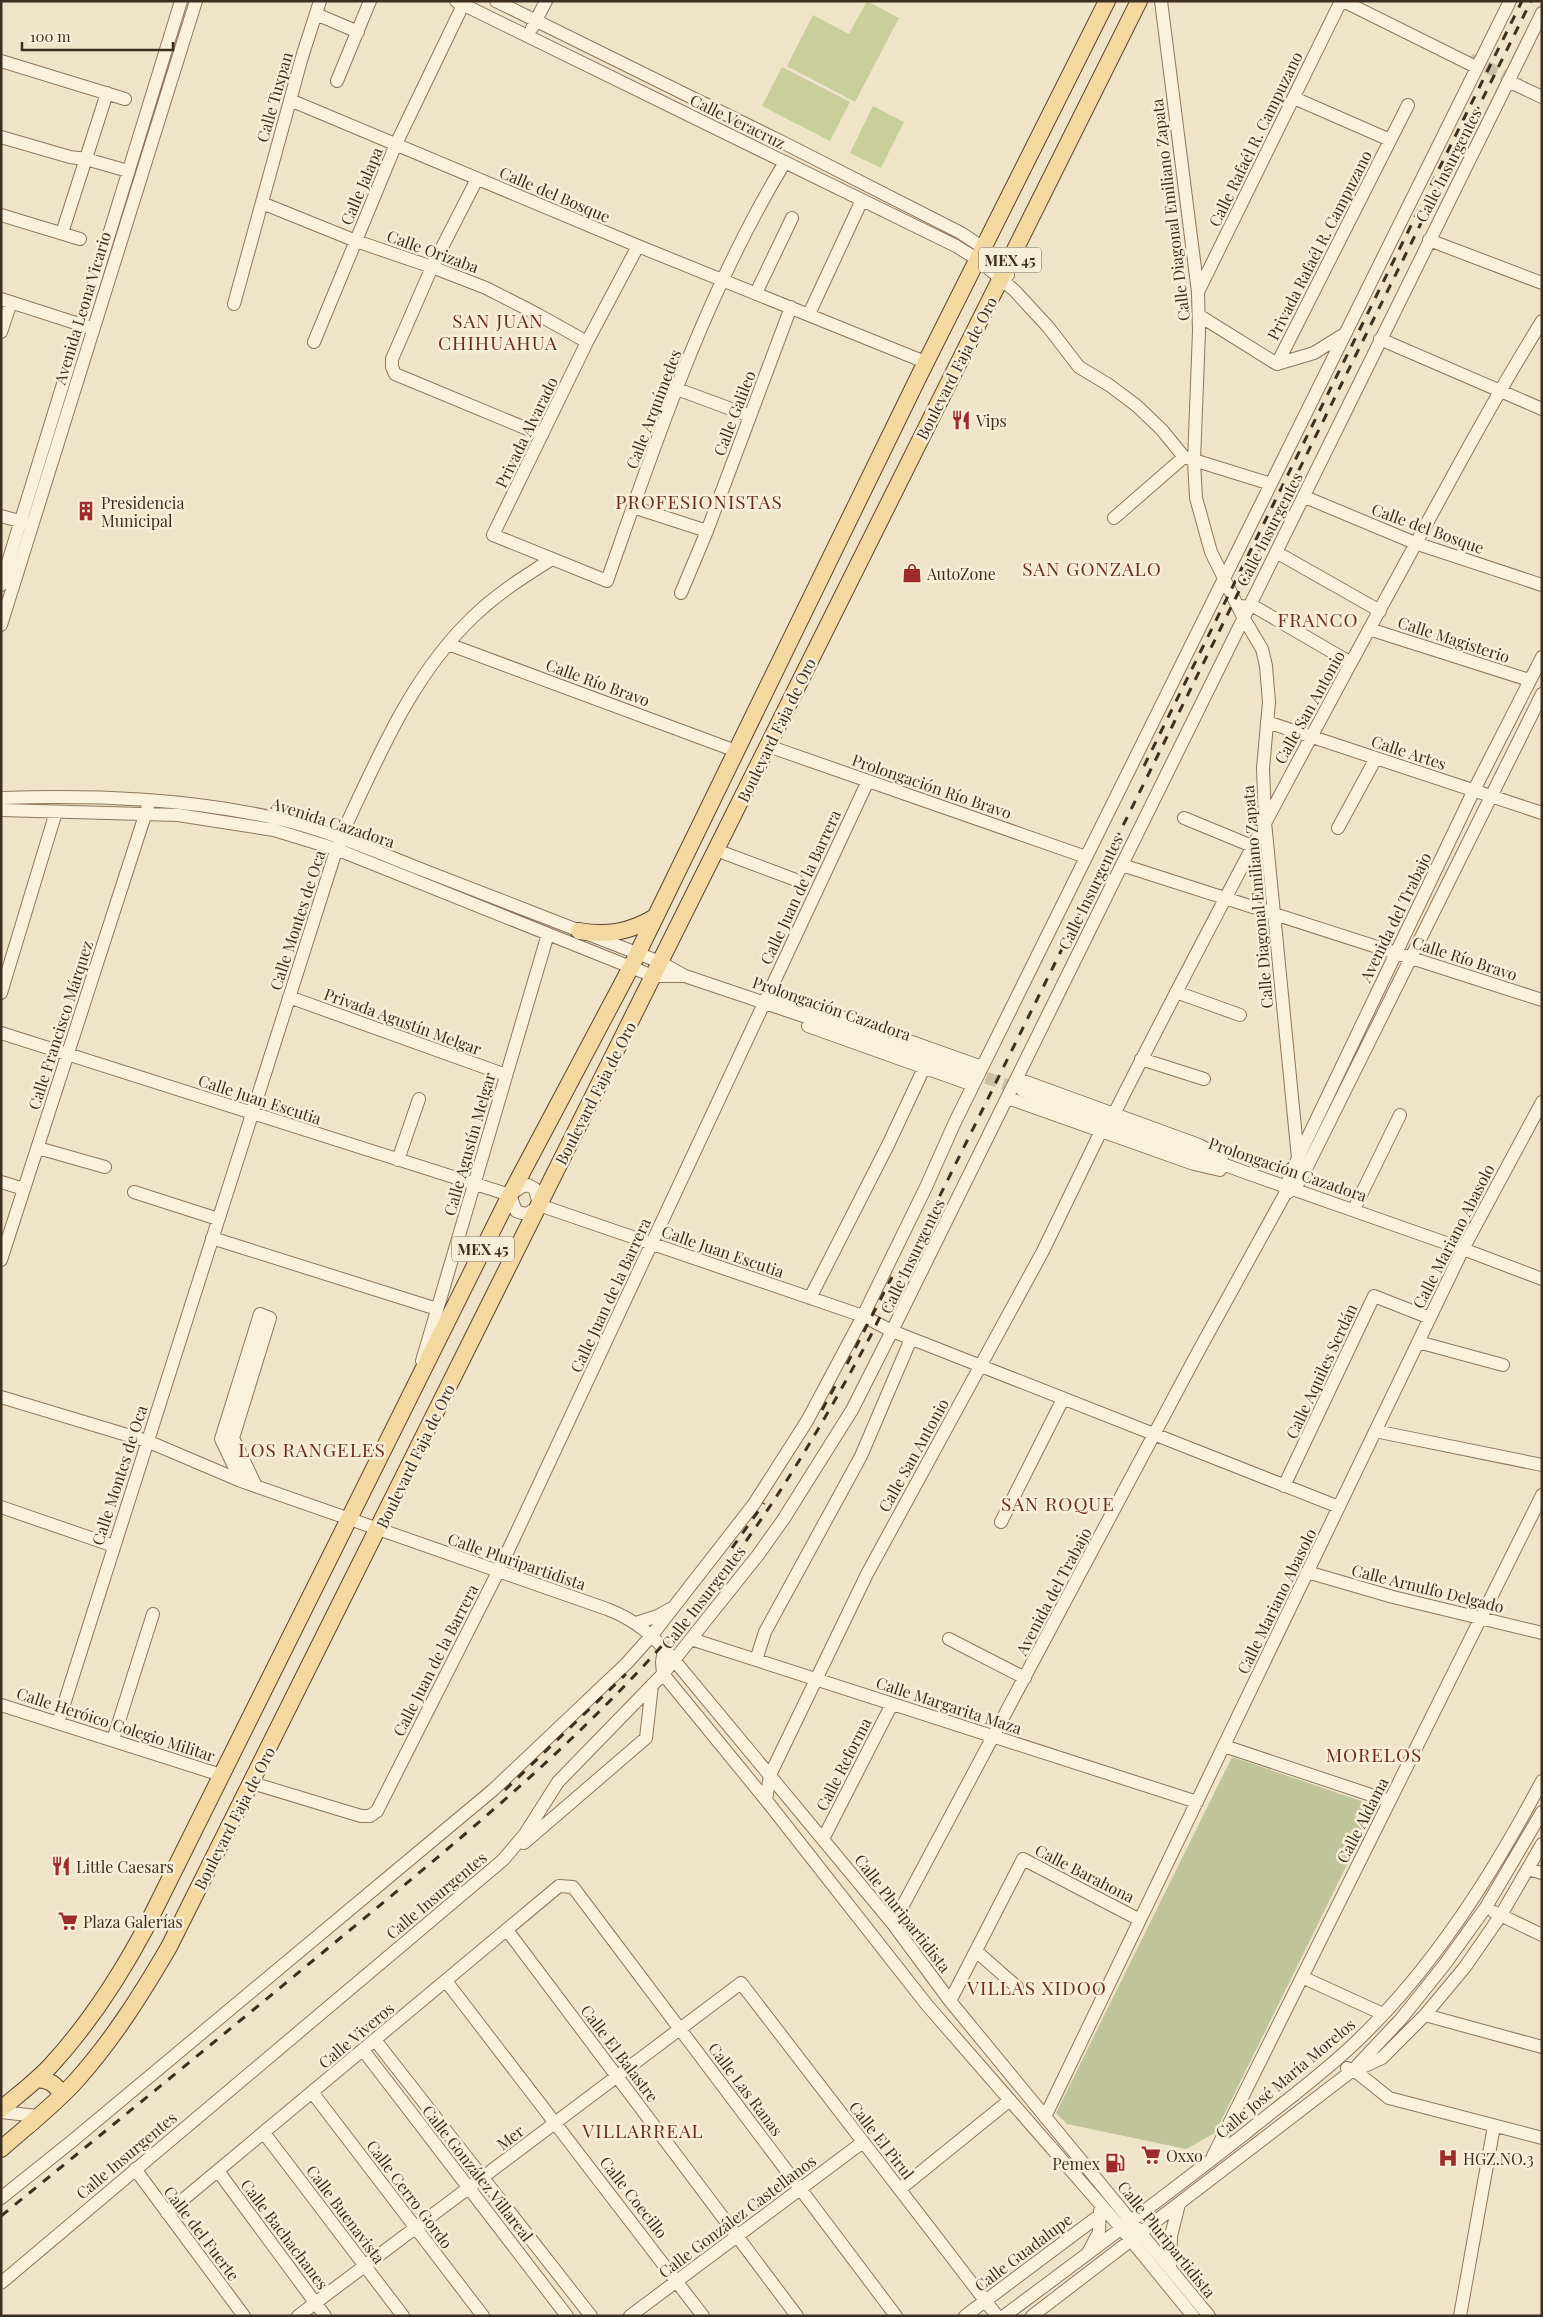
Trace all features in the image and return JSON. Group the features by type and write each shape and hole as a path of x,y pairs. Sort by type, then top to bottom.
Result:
{"main road":[{"name":"Boulevard Faja de Oro","path":"1,2111 37,2079 86,2023 120,1975 510,1196 635,960 925,362 1107,1"},
{"name":"Boulevard Faja de Oro","path":"1,2149 62,2095 111,2039 138,2000 169,1947 1139,1"},
{"path":"855,506 866,514 880,519"},
{"path":"579,931 592,934 618,933 643,924 655,917"},
{"path":"37,2079 48,2080 58,2087 62,2095"}],"street":[{"name":"Avenida Leona Vicario","path":"87,327 126,175 181,1"},
{"name":"Avenida Leona Vicario","path":"1,625 27,524 87,327 196,1"},
{"name":"Calle Tuxpan","path":"234,304 290,100 320,1"},
{"path":"337,80 370,1"},
{"name":"Calle Veracruz","path":"496,1 784,143 961,233 1003,274"},
{"path":"528,37 546,1"},
{"name":"Calle Diagonal Emiliano Zapata","path":"1161,1 1200,316 1189,459 1199,516 1211,552 1224,580 1246,609 1262,649 1269,684 1263,768 1265,822 1298,1158 1302,1177"},
{"name":"Calle Insurgentes","path":"1,2198 71,2142 493,1790 627,1663 652,1635 754,1504 807,1421 864,1316 973,1085 1510,1"},
{"path":"1338,2 1476,67"},
{"name":"Calle Rafaél R. Campuzano","path":"1198,292 1294,98 1338,2"},
{"name":"Calle Veracruz","path":"459,3 956,246 980,253"},
{"name":"Calle Jalapa","path":"314,342 396,144 459,3"},
{"name":"Calle Insurgentes","path":"1,2283 503,1860 525,1834 558,1782 663,1674 742,1576 783,1520 852,1410 1008,1098 1020,1084 1122,864 1246,609 1305,497 1380,339 1542,13"},
{"path":"316,14 358,32"},
{"path":"1,61 125,99"},
{"path":"1508,81 1542,97"},
{"path":"62,233 107,93"},
{"name":"Privada Rafaél R. Campuzano","path":"1294,98 1390,140"},
{"name":"Calle del Bosque","path":"290,100 638,246 756,292 925,362"},
{"name":"Privada Rafaél R. Campuzano","path":"1277,364 1408,104"},
{"path":"1,137 126,175"},
{"name":"Calle Arquímedes","path":"552,559 607,581 677,389 723,279 752,219 785,162"},
{"path":"478,179 432,266 392,359 392,367 395,374 542,436"},
{"path":"809,314 862,200"},
{"name":"Calle Orizaba","path":"262,203 356,241 432,266 486,288 587,342"},
{"path":"1,215 80,239"},
{"path":"756,292 792,218"},
{"path":"1429,240 1542,283"},
{"name":"Privada Alvarado","path":"552,559 493,535 587,342 638,246"},
{"path":"1003,274 1079,367 1109,385 1137,406 1189,459 1271,484"},
{"path":"1,332 6,300 87,327"},
{"name":"Calle Galileo","path":"680,593 706,531 791,307"},
{"name":"Privada Rafaél R. Campuzano","path":"1200,316 1277,364 1314,352 1346,333"},
{"name":"Calle San Antonio","path":"1114,1114 1224,899 1415,543 1499,391 1542,321"},
{"path":"1380,339 1542,408"},
{"path":"1314,352 1331,364"},
{"path":"677,389 750,416"},
{"path":"1114,518 1189,459"},
{"name":"Calle del Bosque","path":"1305,497 1415,543 1542,585"},
{"path":"633,507 706,531"},
{"path":"1,516 27,524"},
{"name":"Avenida Leona Vicario","path":"1,585 27,524"},
{"path":"1283,556 1380,611"},
{"name":"Calle Montes de Oca","path":"58,1723 338,843 415,688 448,644 475,615 504,590 552,559"},
{"path":"1246,609 1351,663"},
{"name":"Calle Magisterio","path":"1369,629 1529,680"},
{"name":"Calle Río Bravo","path":"448,644 736,751"},
{"name":"Avenida del Trabajo","path":"894,1924 1154,1435 1288,1189 1298,1158 1395,953 1474,790 1542,657"},
{"name":"Avenida del Trabajo","path":"1288,1189 1302,1177 1542,694"},
{"name":"Calle Artes","path":"1267,722 1542,813"},
{"name":"Prolongación Río Bravo","path":"768,746 1086,857"},
{"path":"1338,828 1376,758"},
{"name":"Calle Juan de la Barrera","path":"252,1783 361,1816 370,1816 377,1811 498,1572 767,1003 868,781"},
{"name":"Avenida Cazadora","path":"1,798 73,795 150,799 229,809 264,816 579,931 635,960"},
{"name":"Calle Francisco Márquez","path":"1,1260 150,799"},
{"name":"Avenida Cazadora","path":"1,810 146,812 224,821 338,843 548,934 635,960"},
{"path":"1,993 56,812"},
{"path":"1184,818 1252,846"},
{"path":"716,850 796,880"},
{"name":"Calle Río Bravo","path":"1122,864 1224,899 1542,1000"},
{"name":"Calle Agustín Melgar","path":"412,1392 548,934"},
{"name":"Prolongación Cazadora","path":"635,960 657,969 685,976 767,1003 969,1072"},
{"path":"1176,992 1240,1015"},
{"name":"Privada Agustín Melgar","path":"289,997 506,1075"},
{"path":"767,1003 788,998 982,1067"},
{"path":"767,1003 781,1016 973,1085"},
{"name":"Calle Juan Escutia","path":"1,1034 510,1196"},
{"path":"1142,1059 1204,1079"},
{"path":"810,1298 924,1068"},
{"path":"1020,1084 1114,1114 1199,1145 1236,1164 1247,1173"},
{"name":"Prolongación Cazadora","path":"1020,1084 1288,1189 1354,1209 1542,1279"},
{"path":"1008,1098 1194,1164 1247,1173"},
{"path":"398,1160 419,1099"},
{"name":"Calle Mariano Abasolo","path":"1045,2117 1463,1249 1542,1102"},
{"path":"1354,1209 1400,1115"},
{"name":"Calle San Antonio","path":"766,1800 770,1774 815,1679 922,1470 1043,1251 1101,1131"},
{"path":"38,1148 105,1167"},
{"path":"1,1182 24,1189"},
{"path":"528,1185 535,1189 539,1205 530,1214 524,1215 516,1211 510,1196 521,1187 528,1185"},
{"path":"134,1192 218,1219"},
{"name":"Calle Juan Escutia","path":"539,1205 864,1316 892,1332 1339,1507"},
{"path":"212,1238 437,1309"},
{"name":"Calle Aquiles Serdán","path":"1284,1486 1374,1296 1430,1318"},
{"path":"756,1660 765,1632 861,1456 911,1339"},
{"path":"1418,1342 1503,1365"},
{"path":"241,1481 221,1439 244,1383 233,1438 256,1486"},
{"name":"Calle Pluripartidista","path":"1,1397 147,1441 241,1481 608,1610 636,1623 652,1635 894,1924 950,2001 1045,2117 1193,2316"},
{"path":"1001,1522 1063,1399"},
{"path":"1375,1431 1542,1464"},
{"name":"Calle Aldama","path":"1212,2159 1542,1495"},
{"path":"1,1507 114,1546"},
{"name":"Calle Arnulfo Delgado","path":"1307,1572 1542,1633"},
{"path":"636,1623 658,1616 679,1601"},
{"path":"113,1740 153,1614"},
{"name":"Calle Margarita Maza","path":"691,1639 1197,1802"},
{"path":"949,1639 1024,1678"},
{"path":"663,1674 664,1648"},
{"name":"Calle Pluripartidista","path":"663,1674 766,1800 927,2005 1098,2201 1126,2225"},
{"path":"503,1860 543,1828 646,1738 652,1685"},
{"name":"Calle Reforma","path":"823,1839 892,1704"},
{"name":"Calle Heróico Colegio Militar","path":"1,1705 221,1775"},
{"path":"1224,1746 1389,1801"},
{"name":"Calle José María Morelos","path":"1004,2316 1212,2159 1333,2063 1383,2014 1421,1970 1472,1900 1536,1805 1542,1781"},
{"name":"Calle José María Morelos","path":"1032,2316 1353,2070 1423,1992 1486,1907 1542,1812"},
{"path":"1353,2070 1382,2058 1425,2015 1465,1967 1501,1915 1542,1844"},
{"name":"Calle Barahona","path":"950,2001 1023,1859 1140,1920"},
{"path":"1528,1869 1542,1873"},
{"name":"Calle Viveros","path":"167,2213 559,1886 567,1885"},
{"name":"Calle Las Ranas","path":"567,1885 573,1887 896,2316"},
{"path":"845,1900 861,1886"},
{"path":"1472,1900 1542,1935"},
{"name":"Calle El Balastre","path":"507,1930 797,2316"},
{"path":"976,1951 1017,1987"},
{"path":"1302,1977 1383,2014"},
{"name":"Calle Coecillo","path":"446,1981 703,2316"},
{"name":"Mer","path":"298,2316 741,1983"},
{"name":"Calle El Pirul","path":"741,1983 997,2316"},
{"path":"1425,2015 1542,2047"},
{"name":"Calle González Villareal","path":"375,2040 591,2316"},
{"name":"Calle González Villareal","path":"363,2050 568,2316"},
{"path":"1333,2063 1353,2070 1389,2098 1542,2138"},
{"name":"Calle Cerro Gordo","path":"312,2092 483,2316"},
{"path":"900,2189 1010,2100"},
{"path":"1,2111 38,2116"},
{"path":"1460,2316 1494,2126"},
{"name":"Calle Buenavista","path":"264,2133 403,2316"},
{"name":"Calle González Castellanos","path":"630,2316 863,2142"},
{"name":"Calle del Fuerte","path":"134,2169 244,2316"},
{"name":"Calle Bachachanes","path":"218,2171 326,2316"},
{"path":"1087,2255 1099,2232 1100,2215 1098,2201"},
{"path":"1170,2269 1171,2236 1179,2204"},
{"name":"Calle Guadalupe","path":"965,2316 1100,2215"},
{"name":"Calle Pluripartidista","path":"1136,2237 1170,2269 1209,2316"}],"green space":[{"path":"867,1 899,18 855,102 787,66 813,15 849,34"},
{"path":"782,67 850,102 830,141 762,106"},
{"path":"873,106 904,122 881,168 850,153"},
{"path":"1232,1757 1376,1806 1215,2133 1186,2149 1067,2124 1056,2113"}],"tunnel":[{"path":"1470,59 1520,83"},
{"path":"969,1072 1022,1090"}],"railway":[{"path":"1144,766 1522,1"},
{"path":"1,2216 397,1891 536,1772 624,1687 665,1642 729,1565 751,1534 794,1470 870,1337 1531,1"},
{"path":"847,1364 892,1277"},
{"path":"822,1410 839,1379"},
{"path":"732,1548 764,1503"},
{"path":"505,1790 626,1674"}],"place":[{"name":"Vips","path":"961,420"},
{"name":"Presidencia Municipal","path":"86,511"},
{"name":"AutoZone","path":"912,573"},
{"name":"Little Caesars","path":"61,1866"},
{"name":"Plaza Galerías","path":"68,1921"},
{"name":"Oxxo","path":"1151,2155"},
{"name":"HGZ.NO.3","path":"1448,2158"},
{"name":"Pemex","path":"1115,2163"}],"district":[{"name":"SAN JUAN CHIHUAHUA","path":"498,331"},
{"name":"PROFESIONISTAS","path":"699,501"},
{"name":"SAN GONZALO","path":"1092,568"},
{"name":"FRANCO","path":"1318,619"},
{"name":"LOS RANGELES","path":"312,1449"},
{"name":"SAN ROQUE","path":"1058,1503"},
{"name":"MORELOS","path":"1374,1754"},
{"name":"VILLAS XIDOO","path":"1037,1987"},
{"name":"VILLARREAL","path":"643,2130"}]}
